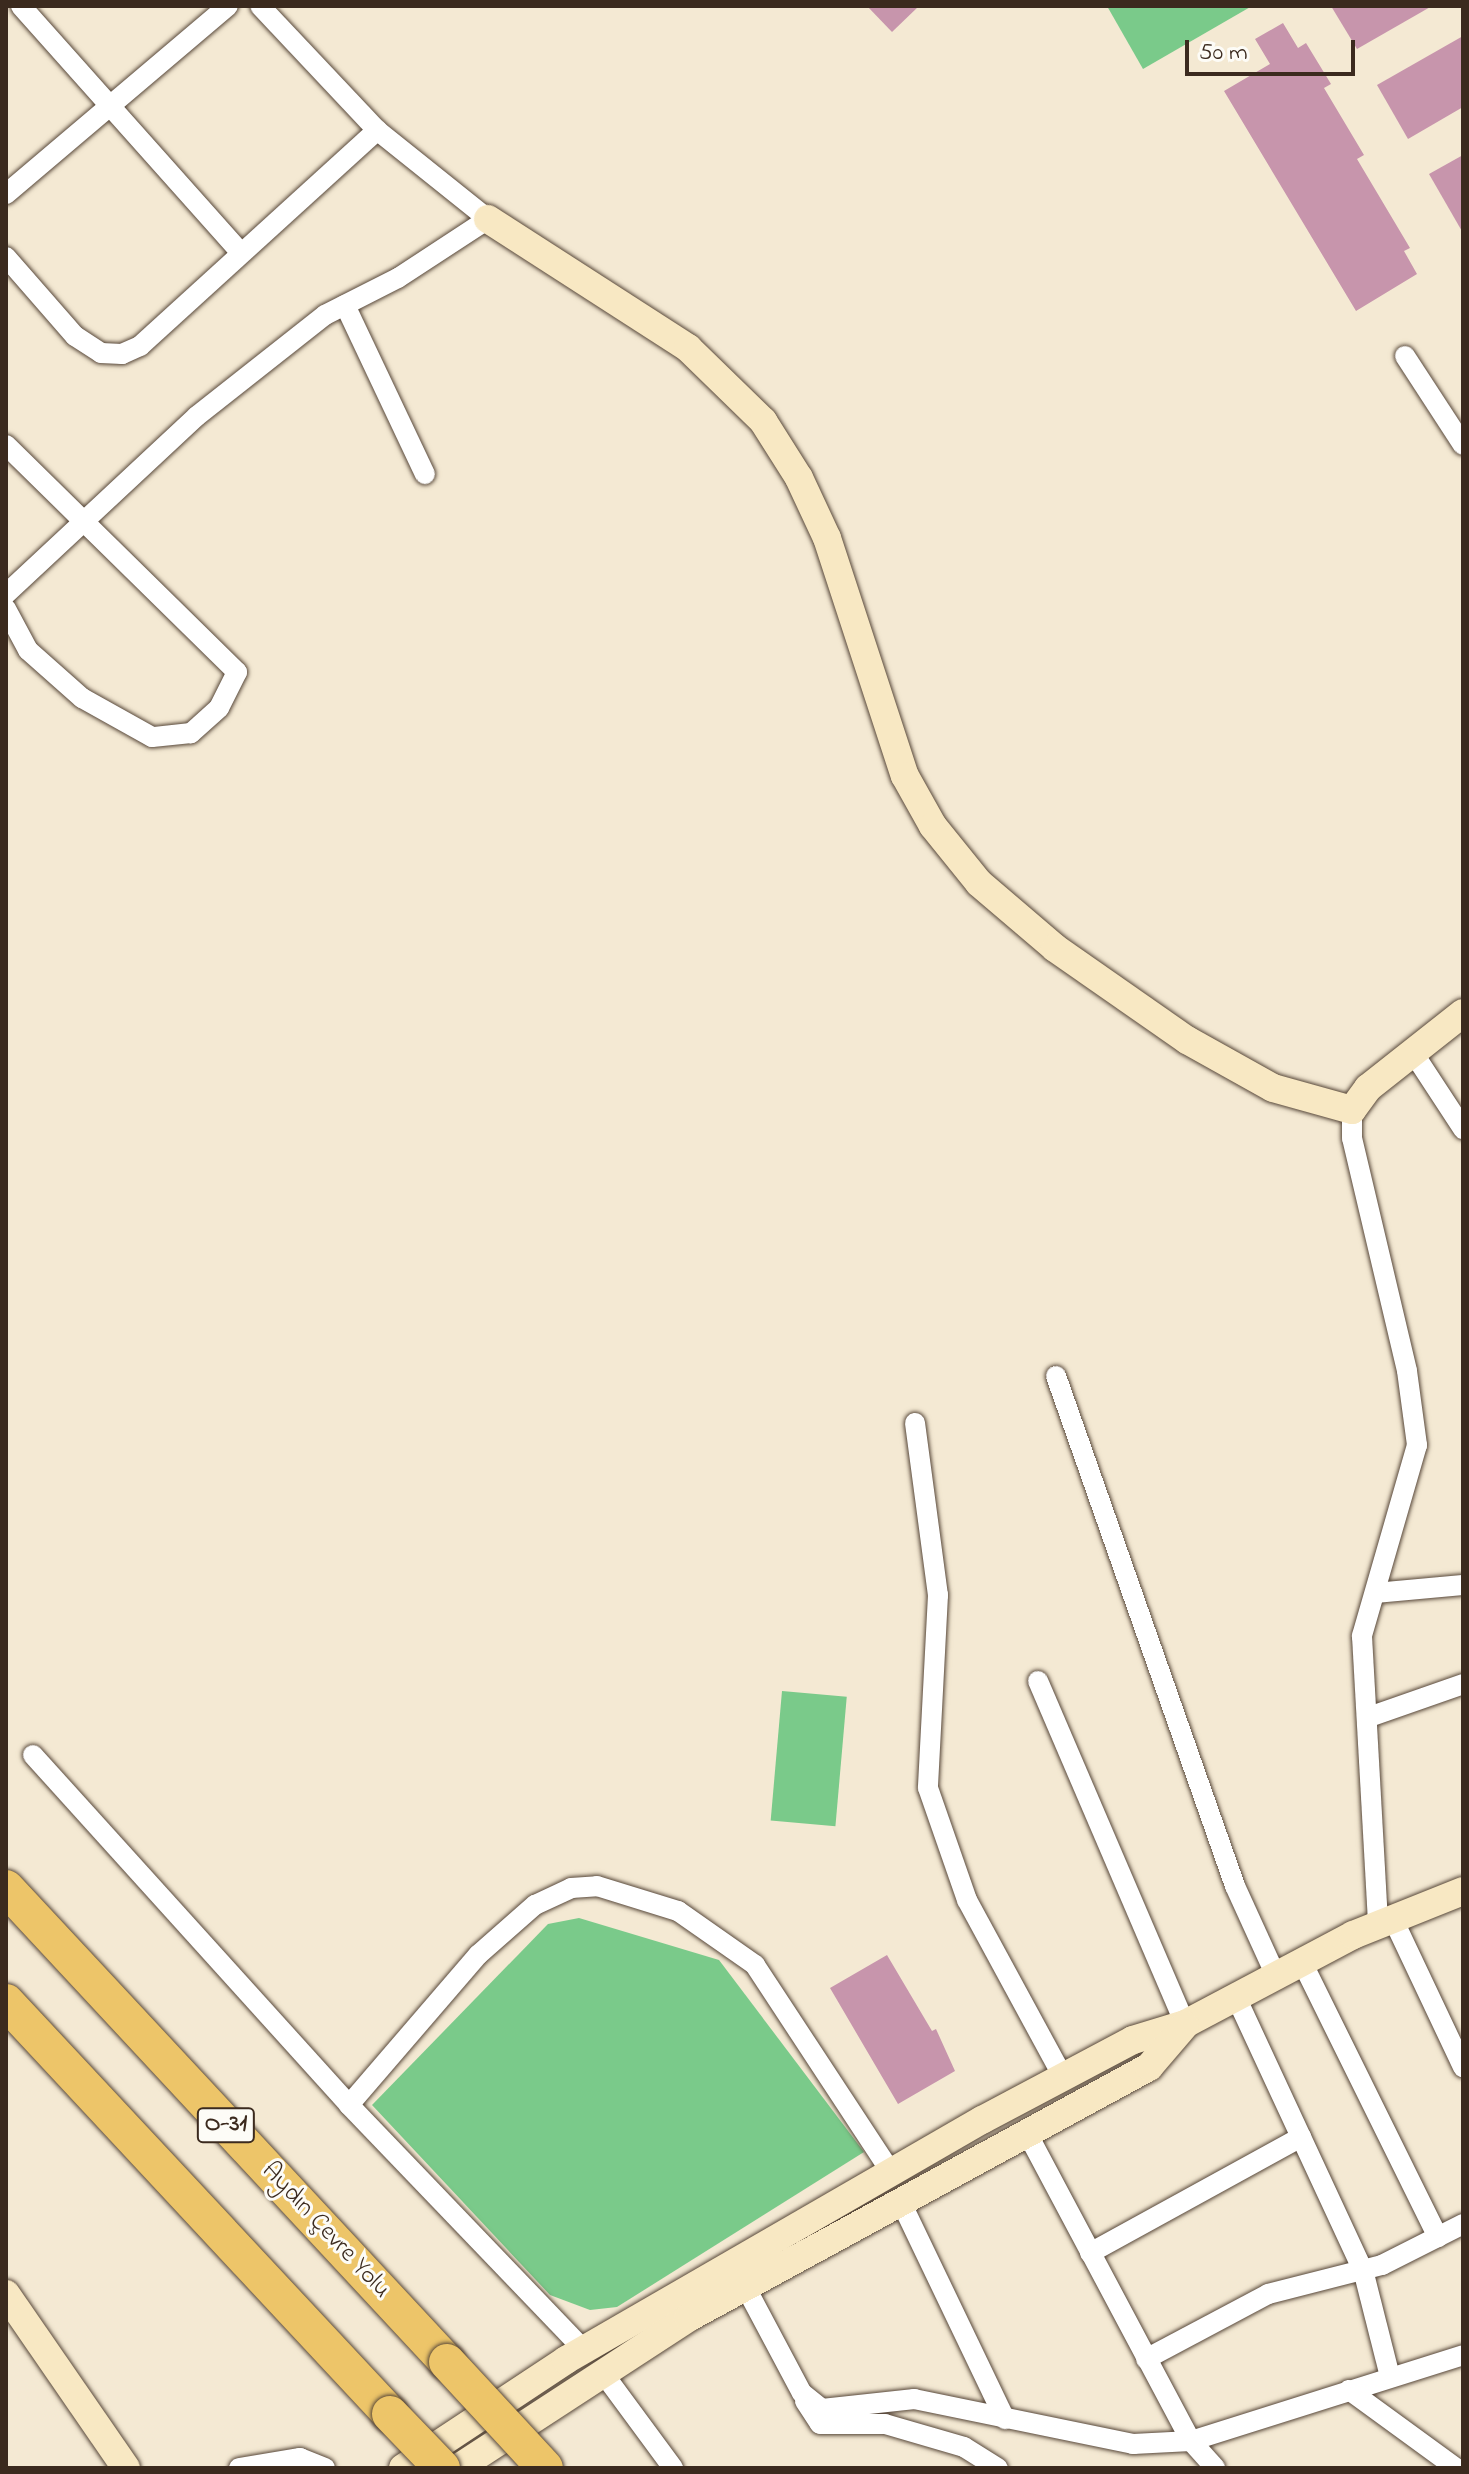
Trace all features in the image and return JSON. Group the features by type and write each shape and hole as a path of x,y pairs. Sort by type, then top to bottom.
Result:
{"highway":[{"name":"Aydın Çevre Yolu","path":"6,1888 545,2468"},
{"path":"6,2002 442,2468"}],"main road":[{"path":"488,219 688,348 763,421 799,478 827,538 905,776 933,826 979,883 1055,948 1187,1040 1273,1088 1352,1110 1368,1088 1463,1013"},
{"path":"403,2468 584,2350 891,2172 1063,2077 1133,2040 1185,2024 1386,1922 1463,1891"},
{"path":"458,2468 603,2373 745,2286 1149,2067 1185,2024"},
{"path":"891,2172 900,2200"},
{"path":"6,2294 126,2468"}],"street":[{"path":"21,6 239,251"},
{"path":"6,194 107,104 228,6"},
{"path":"6,594 83,518 197,416 345,305 488,219 377,130 260,6"},
{"path":"6,257 75,336 101,353 122,354 140,346 239,251 377,130"},
{"path":"345,305 425,474"},
{"path":"1405,356 1463,445"},
{"path":"6,445 237,672 219,708 191,733 152,737 134,730 82,698 28,650 6,609"},
{"path":"1414,1054 1463,1129"},
{"path":"1352,1110 1352,1138 1407,1371 1417,1445 1362,1636 1386,1922 1463,2067"},
{"path":"1056,1376 1235,1886 1276,1976"},
{"path":"915,1423 938,1595 928,1788 967,1900 1063,2077"},
{"path":"1375,1593 1463,1585"},
{"path":"1038,1681 1185,2024"},
{"path":"1369,1717 1463,1684"},
{"path":"33,1755 349,2105 584,2350"},
{"path":"349,2105 478,1955 535,1905 571,1888 597,1886 678,1911 755,1965 891,2172"},
{"path":"1302,1962 1438,2237"},
{"path":"1236,1997 1363,2270 1390,2377"},
{"path":"1026,2131 1191,2441 1215,2468"},
{"path":"1090,2253 1301,2137"},
{"path":"900,2200 1005,2419"},
{"path":"1146,2359 1268,2294 1363,2270 1463,2224"},
{"path":"745,2286 811,2416 820,2424 885,2424 964,2447 998,2468"},
{"path":"802,2393 822,2409 914,2399 1133,2444 1191,2441 1463,2355"},
{"path":"603,2373 673,2468"},
{"path":"1349,2390 1456,2468"},
{"path":"239,2468 300,2458 325,2468"}],"green space":[{"path":"1107,6 1252,6 1143,69"},
{"path":"782,1691 847,1697 835,1826 771,1821"},
{"path":"579,1918 719,1960 864,2152 617,2307 590,2310 550,2295 372,2105 548,1924"}],"building":[{"path":"867,6 919,6 892,32"},
{"path":"1331,6 1432,6 1357,49"},
{"path":"1283,23 1298,48 1306,43 1331,84 1324,88 1364,155 1357,159 1410,248 1404,251 1417,274 1356,311 1224,91 1270,64 1255,39"},
{"path":"1463,36 1463,107 1408,139 1377,85"},
{"path":"1463,155 1463,233 1429,174"},
{"path":"887,1955 932,2031 936,2029 955,2071 898,2104 830,1988"}]}
